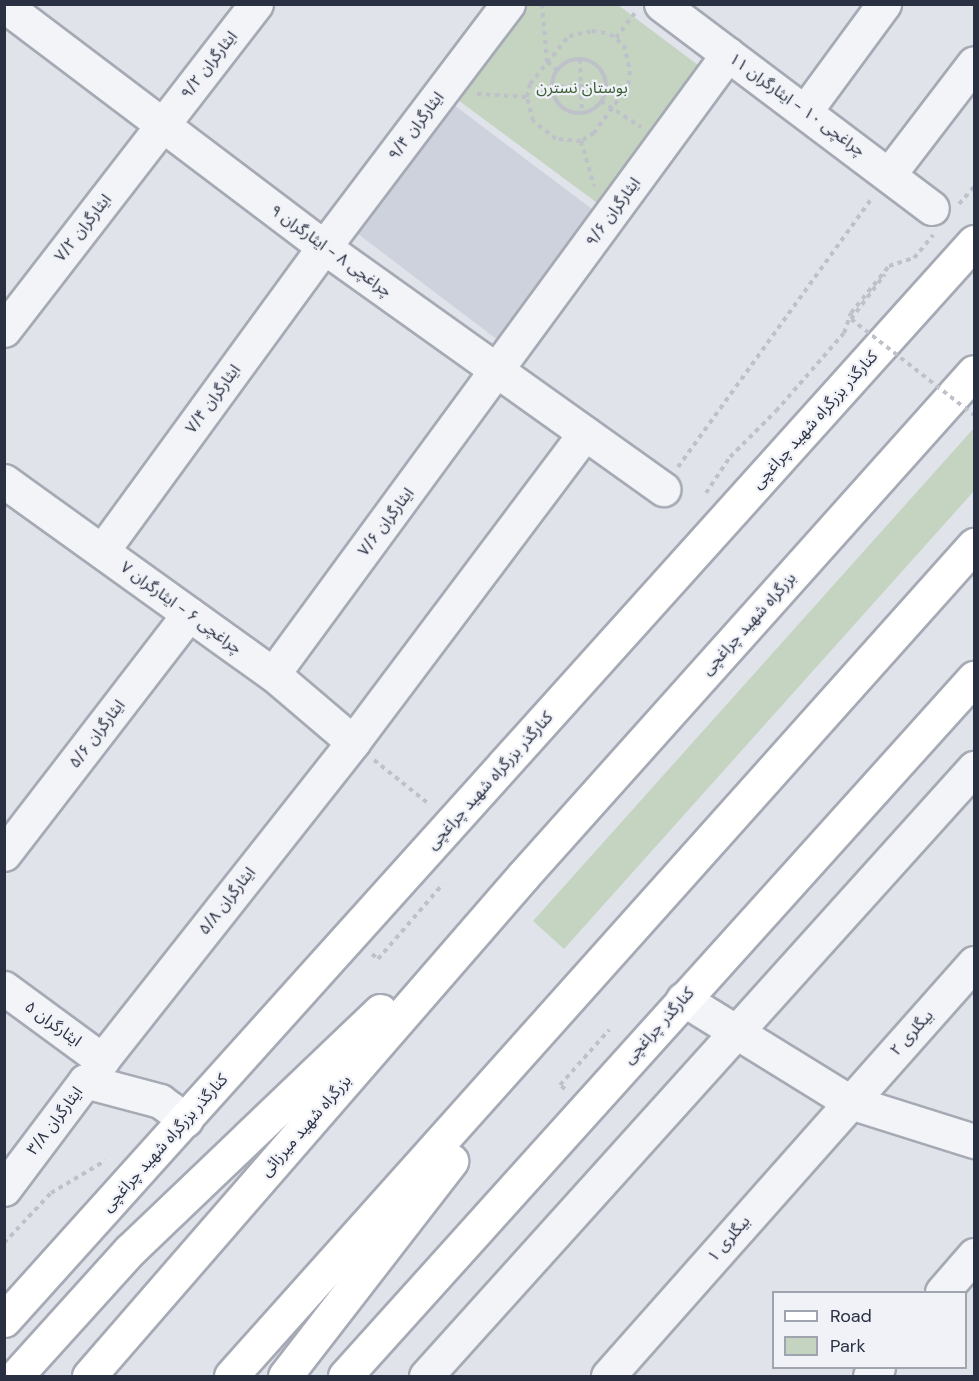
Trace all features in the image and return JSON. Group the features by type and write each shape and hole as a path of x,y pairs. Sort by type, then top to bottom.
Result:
{"main road":[{"name":"کنارگذر بزرگراه شهید چراغچی","path":"4,1320 186,1120 436,810 975,242"},
{"path":"844,517 975,348"},
{"name":"بزرگراه شهید چراغچی","path":"523,876 975,372"},
{"path":"231,1377 975,545"},
{"path":"948,575 975,550"},
{"name":"کنارگذر چراغچی","path":"345,1377 683,999 975,678"},
{"path":"16,1377 130,1250 523,876"},
{"name":"بزرگراه شهید میرزائی","path":"88,1377 523,876"},
{"path":"285,1377 607,957"}],"street":[{"name":"ایثارگران ۹/۲","path":"162,126 256,4"},
{"name":"ایثارگران ۹/۴","path":"324,247 508,4"},
{"name":"چراغچی ۱۰ - ایثارگران ۱۱","path":"661,4 890,173 940,218"},
{"path":"806,110 884,4"},
{"name":"چراغچی ۸ - ایثارگران ۹","path":"4,5 324,247 663,489"},
{"name":"ایثارگران ۹/۶","path":"499,370 728,54"},
{"path":"890,173 975,63"},
{"name":"ایثارگران ۷/۲","path":"4,330 162,126"},
{"name":"ایثارگران ۷/۴","path":"102,551 324,247"},
{"name":"ایثارگران ۷/۶","path":"273,675 499,370"},
{"name":"ایثارگران ۵/۸","path":"93,1071 353,742 585,432"},
{"name":"چراغچی ۶ - ایثارگران ۷","path":"9,494 102,551 273,675 353,742"},
{"name":"ایثارگران ۵/۶","path":"4,854 189,614"},
{"path":"426,1377 975,768"},
{"name":"بیگلری ۲","path":"850,1102 975,963"},
{"name":"ایثارگران ۵","path":"4,988 93,1071 160,1101 186,1120"},
{"path":"683,999 850,1102 975,1141"},
{"name":"ایثارگران ۳/۸","path":"4,1189 93,1071"},
{"name":"بیگلری ۱","path":"608,1377 850,1102"},
{"path":"944,1291 975,1255"}],"path":[{"path":"542,4 547,62 557,70"},
{"path":"616,38 641,4"},
{"path":"579,32 601,32 616,38 624,45 630,70 628,86 614,110 594,133 581,141 556,140 543,132 533,121 527,97 530,84 547,62 569,36 579,32"},
{"path":"580,59 582,113"},
{"path":"580,59 598,66 605,85 601,101 582,113 559,104 552,87 557,70 564,63 580,59"},
{"path":"552,87 605,85"},
{"path":"442,92 527,97"},
{"path":"601,101 664,142"},
{"path":"581,141 606,223"},
{"path":"663,489 890,173"},
{"path":"705,495 730,457 844,333 851,313 889,266 914,258 940,218 975,187"},
{"path":"889,266 851,319 975,415"},
{"path":"353,742 436,810"},
{"path":"4,1243 51,1193 104,1162 112,1154"}],"shaded area":[{"path":"454,105 596,212 499,341 358,234"}],"green space":[{"name":"بوستان نسترن","path":"526,5 618,5 702,68 600,205 458,100"},
{"path":"974,428 974,491 564,949 533,921"}]}
